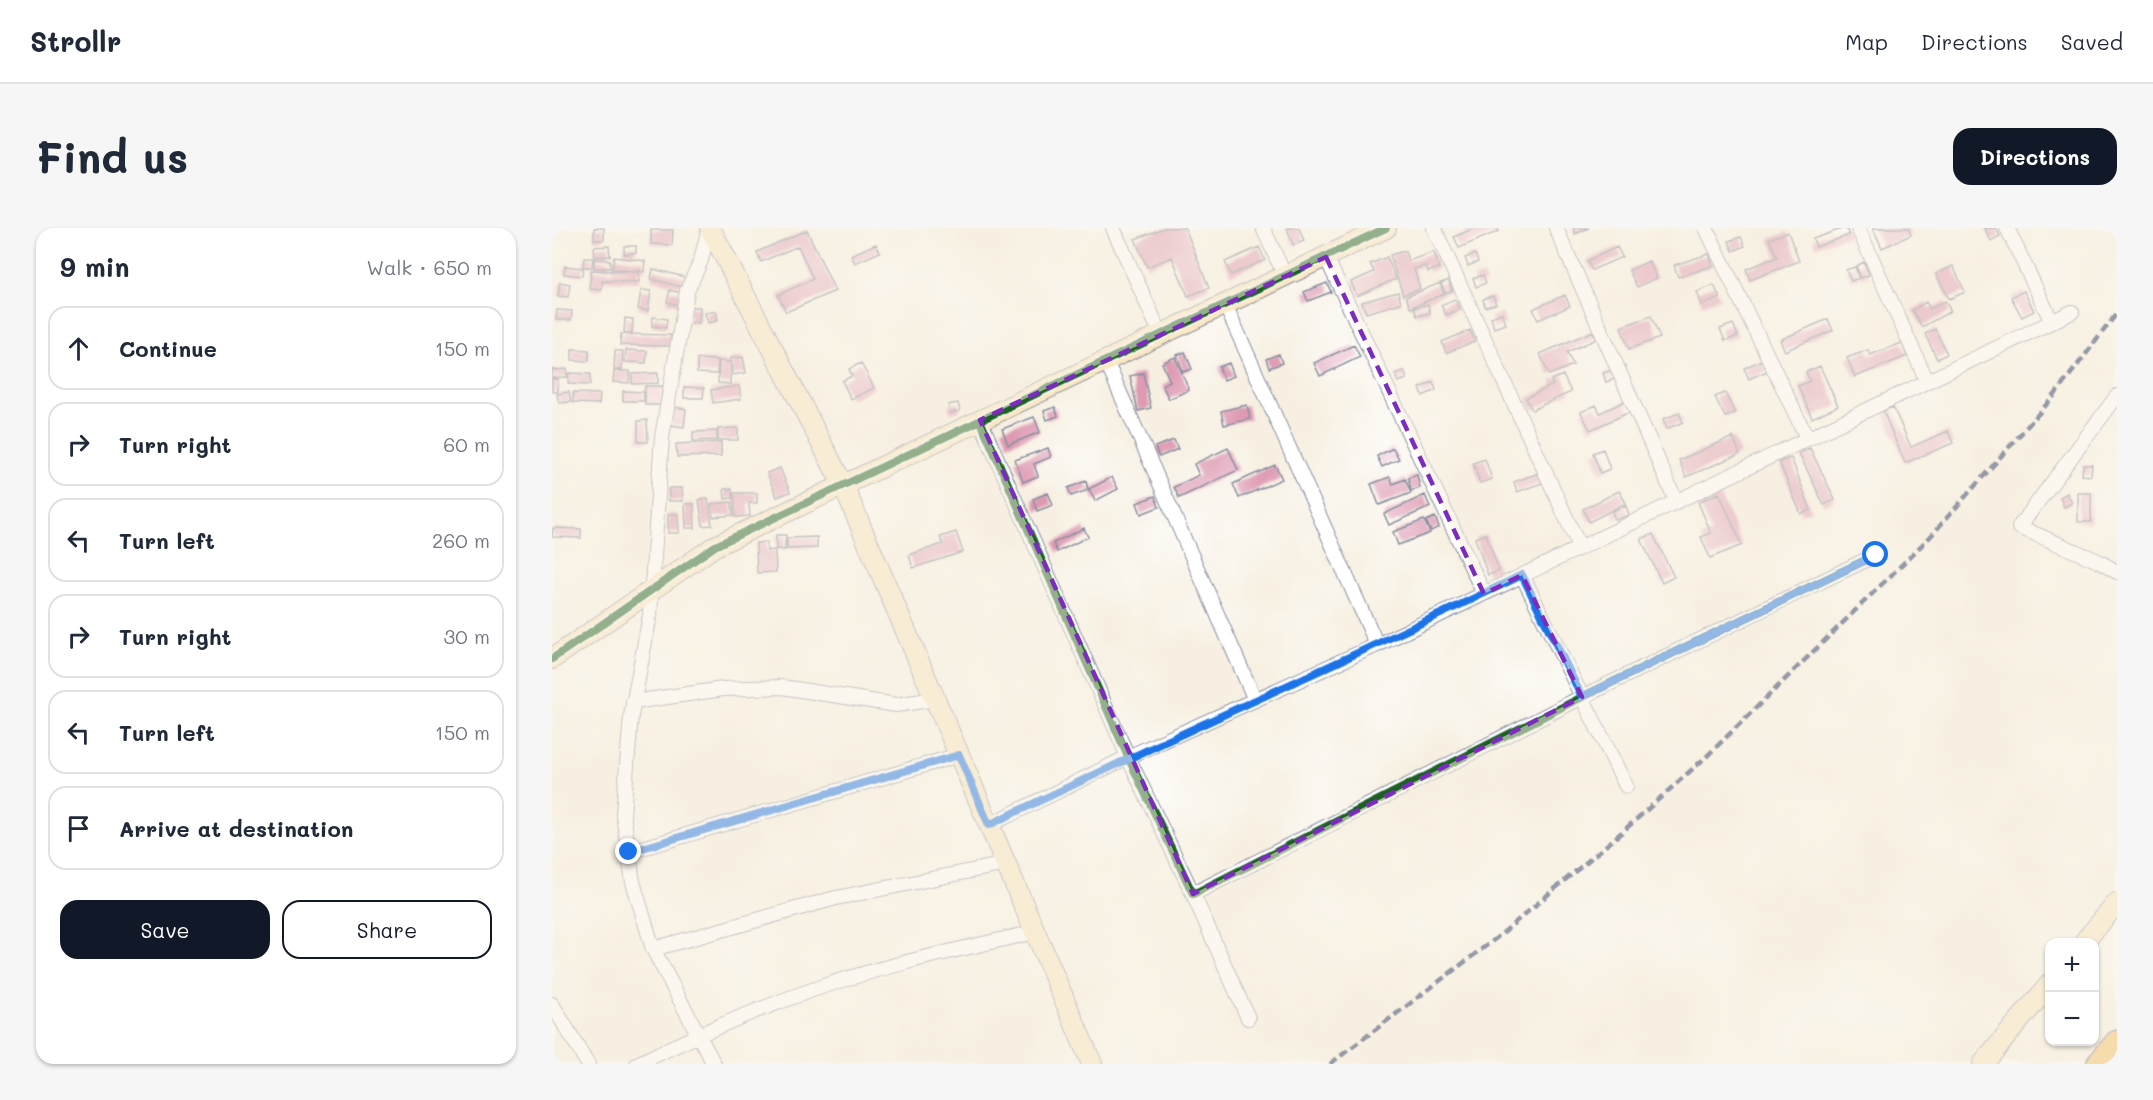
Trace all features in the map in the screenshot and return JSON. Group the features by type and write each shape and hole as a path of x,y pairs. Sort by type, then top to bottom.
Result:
{"highway":[{"path":"2099,1064 2117,1043"}],"street":[{"path":"710,228 843,485 1092,1064"},
{"path":"710,228 687,291 662,437 650,615 633,702 623,814 633,882 653,949 714,1064"},
{"path":"1113,228 1161,335"},
{"path":"1263,228 1285,276"},
{"path":"552,659 715,546 1386,228"},
{"path":"1434,228 1580,548"},
{"path":"1556,228 1676,501"},
{"path":"1706,228 1807,438"},
{"path":"1858,228 1927,381"},
{"path":"2007,228 2052,321"},
{"path":"1326,257 1484,594"},
{"path":"1225,304 1377,645"},
{"path":"989,825 1128,757 1377,645 2072,312"},
{"path":"1106,361 1255,700"},
{"path":"2117,396 2019,527 2098,561 2117,572"},
{"path":"980,420 1128,757 1193,894 1248,1018"},
{"path":"1193,894 1582,697 1876,555"},
{"path":"1522,575 1626,786"},
{"path":"633,702 723,689 782,687 896,705 935,699"},
{"path":"629,852 959,755"},
{"path":"653,949 836,898 1006,864"},
{"path":"2087,938 2117,903"},
{"path":"637,1064 698,1035 829,985 893,965 1035,932"},
{"path":"1983,1064 2045,989"},
{"path":"552,1004 588,1064"}],"highlighted area":[{"path":"1326,257 1484,594 1522,575 1582,697 1193,894 980,420"}],"building":[{"path":"594,228 604,228 604,240 594,240"},
{"path":"1164,228 1185,228 1209,288 1188,296 1172,257 1147,267 1135,239"},
{"path":"1287,228 1299,228 1304,241 1293,245"},
{"path":"1475,228 1497,228 1499,231 1459,248 1454,237"},
{"path":"1573,228 1589,228 1575,234"},
{"path":"1844,228 1849,235 1816,247 1813,239"},
{"path":"1873,228 1908,228 1911,235 1882,248"},
{"path":"1985,228 1996,228 2000,236 1991,241"},
{"path":"651,230 673,230 672,245 651,244"},
{"path":"807,230 835,291 786,312 778,295 813,279 798,246 761,262 757,252"},
{"path":"1788,232 1799,261 1750,280 1746,269 1777,257 1769,239"},
{"path":"1741,237 1745,246 1733,251 1729,241"},
{"path":"876,244 880,252 855,263 851,255"},
{"path":"609,246 610,256 595,257 594,247"},
{"path":"624,246 636,246 636,253 624,254"},
{"path":"1259,247 1265,260 1231,275 1225,262"},
{"path":"1617,247 1622,257 1592,270 1587,261"},
{"path":"1405,251 1408,261 1434,252 1439,268 1428,272 1426,266 1414,269 1420,289 1403,295 1390,255"},
{"path":"1475,254 1478,262 1468,266 1465,258"},
{"path":"1709,254 1713,266 1678,277 1674,265"},
{"path":"614,257 645,261 644,272 639,271 639,282 602,281 602,290 590,289 591,270 637,272 612,269"},
{"path":"1387,257 1396,279 1357,296 1351,282 1374,272 1370,264"},
{"path":"584,258 593,258 592,267 583,267"},
{"path":"594,259 610,260 610,268 594,268"},
{"path":"1649,261 1657,278 1637,287 1629,270"},
{"path":"1864,262 1869,275 1861,278 1856,266"},
{"path":"565,266 583,268 582,276 564,274"},
{"path":"1953,266 1965,292 1949,299 1936,274"},
{"path":"1855,267 1859,278 1851,281 1846,270"},
{"path":"653,269 685,277 682,287 651,279"},
{"path":"1483,275 1486,283 1476,287 1473,278"},
{"path":"1449,280 1452,291 1445,293 1441,283"},
{"path":"560,282 570,284 568,297 558,296"},
{"path":"1327,283 1331,292 1308,301 1304,292"},
{"path":"1440,283 1444,294 1410,308 1406,297"},
{"path":"1714,285 1720,298 1702,305 1697,292"},
{"path":"641,290 651,291 648,311 638,309"},
{"path":"670,290 681,293 678,305 667,302"},
{"path":"2024,291 2034,311 2022,317 2011,297"},
{"path":"1398,292 1401,303 1366,313 1362,302"},
{"path":"1565,295 1570,306 1538,320 1533,309"},
{"path":"1493,296 1496,304 1485,307 1483,299"},
{"path":"1455,299 1460,309 1446,315 1441,305"},
{"path":"1945,301 1951,311 1922,327 1912,310 1926,302 1930,309"},
{"path":"1428,304 1430,313 1417,316 1414,308"},
{"path":"689,307 700,307 699,323 689,323"},
{"path":"557,310 572,311 571,320 556,320"},
{"path":"716,311 718,321 708,323 705,313"},
{"path":"1502,313 1506,324 1494,328 1491,317"},
{"path":"1651,316 1660,338 1629,349 1621,327"},
{"path":"653,317 667,319 666,328 652,326"},
{"path":"625,318 633,319 632,333 624,333"},
{"path":"1828,319 1833,330 1785,351 1780,340"},
{"path":"1733,324 1738,336 1725,341 1720,329"},
{"path":"1935,329 1947,354 1937,359 1925,334"},
{"path":"1470,330 1475,341 1446,353 1442,342"},
{"path":"1593,331 1597,339 1567,352 1573,365 1549,375 1540,354"},
{"path":"621,334 671,335 671,346 620,345"},
{"path":"1902,343 1907,356 1855,377 1847,358 1868,350 1870,355"},
{"path":"1354,345 1360,357 1320,376 1314,363"},
{"path":"572,349 589,350 589,361 572,360"},
{"path":"626,350 647,351 646,363 625,362"},
{"path":"615,351 623,351 622,370 614,370"},
{"path":"1185,352 1192,369 1183,372 1177,355"},
{"path":"1279,354 1282,363 1269,368 1266,359"},
{"path":"743,357 746,373 733,375 731,358"},
{"path":"1175,357 1189,390 1169,399 1162,385 1170,381 1162,363"},
{"path":"697,359 718,360 717,374 697,373"},
{"path":"1762,360 1767,371 1749,379 1744,368"},
{"path":"719,361 731,362 730,384 718,383"},
{"path":"861,363 874,388 851,399 842,381 852,376 849,369"},
{"path":"1229,363 1234,376 1224,380 1219,367"},
{"path":"1820,366 1838,406 1812,418 1798,386 1810,381 1806,372"},
{"path":"567,369 567,377 552,378 552,370"},
{"path":"1613,370 1615,379 1606,382 1603,373"},
{"path":"614,371 630,371 629,383 613,382"},
{"path":"1404,371 1407,379 1398,382 1395,374"},
{"path":"569,373 590,374 590,385 568,384"},
{"path":"658,373 658,383 632,384 632,374"},
{"path":"1143,373 1151,408 1138,411 1130,376"},
{"path":"1563,375 1571,392 1532,410 1526,398 1553,385 1551,380"},
{"path":"552,379 558,379 558,392 552,392"},
{"path":"1433,382 1436,390 1423,396 1420,388"},
{"path":"645,386 662,386 662,405 645,405"},
{"path":"739,386 741,399 713,403 711,390"},
{"path":"684,387 704,388 703,398 684,398"},
{"path":"623,391 644,392 644,401 623,401"},
{"path":"569,392 571,402 559,403 557,394"},
{"path":"573,393 600,394 599,404 573,403"},
{"path":"1725,393 1735,413 1725,417 1715,397"},
{"path":"1625,401 1630,412 1590,430 1581,412 1596,405 1600,413"},
{"path":"958,403 960,411 950,413 948,405"},
{"path":"1247,405 1250,419 1224,425 1221,411"},
{"path":"674,407 686,409 684,427 671,425"},
{"path":"1055,407 1058,416 1047,420 1044,411"},
{"path":"1893,407 1911,447 1948,431 1953,443 1905,463 1883,411"},
{"path":"1679,413 1683,422 1667,429 1663,419"},
{"path":"1034,417 1040,432 1008,445 1002,429"},
{"path":"647,420 648,442 638,442 638,421"},
{"path":"738,428 738,440 718,440 718,429"},
{"path":"717,431 717,440 693,441 693,432"},
{"path":"1733,437 1740,454 1686,477 1679,460"},
{"path":"1174,440 1178,449 1159,457 1155,447"},
{"path":"721,442 721,456 677,457 676,444"},
{"path":"1048,448 1051,457 1034,464 1038,476 1023,482 1015,460"},
{"path":"1228,448 1238,470 1179,498 1174,487 1199,475 1194,464"},
{"path":"1393,448 1399,459 1382,467 1377,456"},
{"path":"1810,448 1835,500 1824,505 1799,453"},
{"path":"1603,449 1610,469 1600,473 1593,453"},
{"path":"1791,458 1811,510 1801,514 1779,462"},
{"path":"1485,459 1492,479 1480,483 1473,463"},
{"path":"1275,465 1282,479 1239,498 1233,484"},
{"path":"2083,465 2092,465 2091,476 2082,475"},
{"path":"780,468 790,492 777,497 767,473"},
{"path":"1539,473 1542,483 1517,492 1514,482"},
{"path":"1417,475 1420,488 1411,491 1408,478"},
{"path":"1112,477 1118,489 1095,501 1089,489"},
{"path":"1390,477 1393,484 1405,479 1411,493 1379,505 1371,484"},
{"path":"1086,481 1088,490 1071,496 1068,488"},
{"path":"669,488 682,488 683,501 669,501"},
{"path":"724,489 732,489 733,498 725,499"},
{"path":"1619,491 1626,503 1589,522 1583,509"},
{"path":"734,493 757,493 757,503 749,503 750,516 735,517"},
{"path":"1048,493 1053,505 1037,511 1033,499"},
{"path":"1719,493 1742,545 1710,558 1701,537 1711,533 1698,502"},
{"path":"2067,493 2072,503 2064,507 2060,497"},
{"path":"2078,493 2091,493 2091,522 2078,522"},
{"path":"1425,495 1430,507 1389,525 1384,514"},
{"path":"1155,496 1159,507 1141,514 1137,503"},
{"path":"708,499 712,525 703,526 699,500"},
{"path":"732,502 733,515 713,517 711,504"},
{"path":"685,504 694,504 695,528 686,528"},
{"path":"1626,506 1629,515 1615,520 1612,511"},
{"path":"668,514 678,514 679,533 668,533"},
{"path":"1435,517 1439,527 1431,531 1426,521"},
{"path":"1424,520 1430,533 1398,545 1393,532"},
{"path":"553,528 581,529 581,538 552,537"},
{"path":"1084,528 1088,537 1057,552 1053,543"},
{"path":"956,532 963,552 913,568 909,555 943,544 940,537"},
{"path":"1486,534 1499,571 1488,575 1475,538"},
{"path":"1653,534 1674,577 1662,583 1641,539"},
{"path":"776,535 786,535 785,550 776,549"},
{"path":"817,537 817,548 787,549 787,538"},
{"path":"767,542 767,551 775,550 776,572 757,573 756,543"}],"railway":[{"path":"1330,1064 1499,936 1706,757 1930,537 2054,396 2117,313"}],"cycle path":[{"path":"552,659 715,546 1386,228"},
{"path":"980,420 1128,757 1193,894 1582,697 1876,555"}],"route":[{"path":"629,852 959,755 989,825 1128,757 1377,645 1522,575 1582,697 1876,555"}]}
